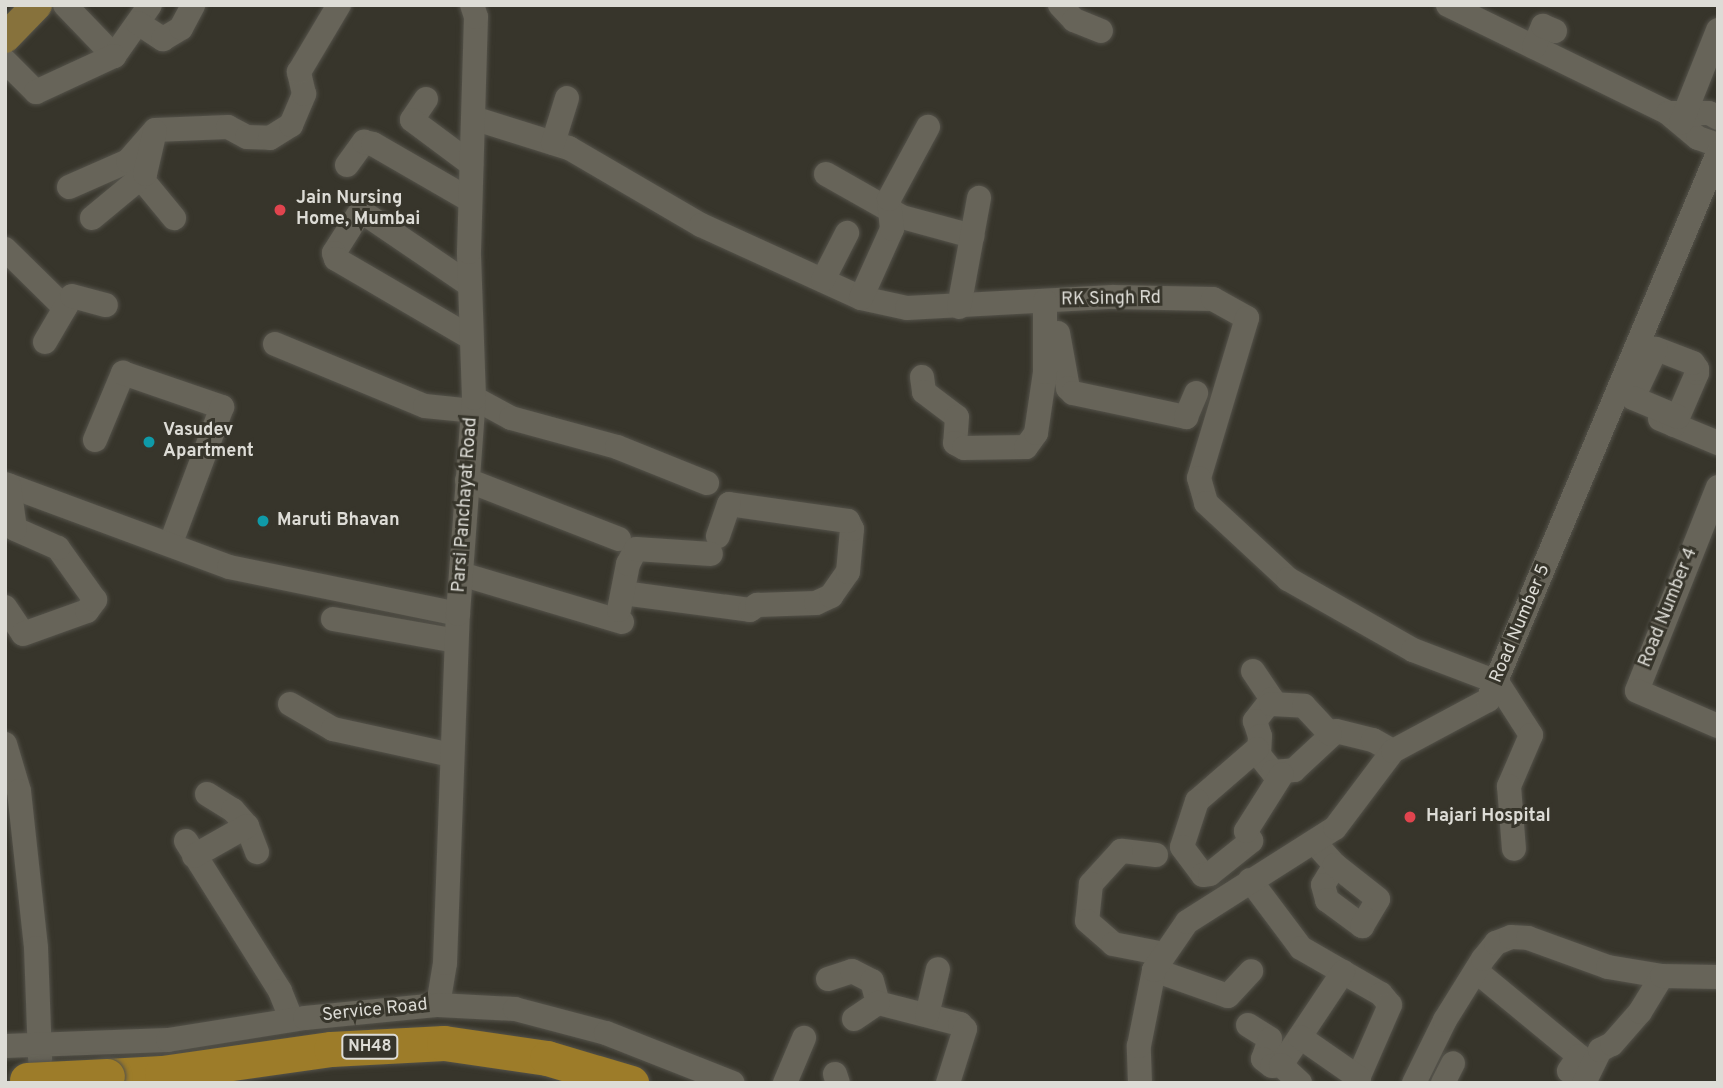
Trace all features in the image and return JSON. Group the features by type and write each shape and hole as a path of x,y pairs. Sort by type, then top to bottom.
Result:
{"highway":[{"name":"NH48","path":"25,1081 104,1079 331,1049 444,1043 547,1058 631,1083"}],"main road":[{"path":"5,38 37,5"}],"street":[{"path":"65,5 114,56"},
{"path":"5,61 36,92 114,56 144,14 163,39 181,28 193,5"},
{"path":"69,187 128,161 155,130 228,127 247,137 270,138 292,125 304,94 299,72 339,5"},
{"name":"Parsi Panchayat Road","path":"438,1005 445,963 456,641 473,405 470,200 476,17 472,5"},
{"path":"1060,5 1074,20 1101,31"},
{"path":"1448,5 1540,31 1678,117 1698,138 1718,145"},
{"path":"1678,117 1718,30"},
{"path":"554,143 567,98"},
{"path":"426,99 412,120 471,164"},
{"path":"1678,117 1718,118"},
{"name":"RK Singh Rd","path":"473,118 554,143 701,225 861,298 907,308 1051,301 1213,299 1247,318 1199,478 1206,503 1288,579 1413,650 1497,682"},
{"path":"861,298 892,229 887,210 889,199 928,127"},
{"path":"92,218 141,178 149,168 155,130"},
{"path":"347,165 364,142 373,144 470,200"},
{"name":"Road Number 5","path":"1140,1083 1139,1046 1159,962 1188,922 1335,828 1393,751 1488,700 1615,401 1636,369 1718,153"},
{"path":"826,174 887,210 972,236"},
{"path":"141,178 174,218"},
{"path":"959,307 979,198"},
{"path":"470,285 364,213 358,215 334,253 336,259 471,338"},
{"path":"823,280 847,233"},
{"path":"5,249 65,308"},
{"path":"45,342 75,294 106,305"},
{"path":"922,377 924,392 957,417 955,443 964,448 1026,447 1036,433 1051,301"},
{"path":"1051,301 1071,392 1186,417 1196,393"},
{"path":"275,344 425,406 473,405 510,418 617,447 707,483"},
{"path":"1676,421 1696,365 1656,348 1636,369 1633,398 1676,421 1718,443"},
{"path":"95,440 123,373 222,407 170,545"},
{"path":"1615,401 1676,421"},
{"path":"467,480 619,539"},
{"name":"Road Number 4","path":"1718,486 1637,691 1718,726"},
{"path":"47,541 17,531 7,493 47,499 229,567 458,614"},
{"path":"5,607 17,631 23,634 94,605 93,592 47,541 41,522 47,499"},
{"path":"461,574 619,621 623,593 636,549 714,545 729,503 849,521 852,529 848,572 831,596 816,603 757,605 750,610 623,593"},
{"path":"333,618 456,641"},
{"path":"1253,671 1271,694 1271,704"},
{"path":"1497,682 1531,735 1508,786 1514,849"},
{"path":"290,704 333,729 451,755"},
{"path":"1282,774 1245,832 1251,841 1219,867 1203,875 1182,849 1182,842 1199,796 1257,749 1260,736 1256,717 1271,704 1304,706 1330,734"},
{"path":"1257,749 1273,772 1282,774 1294,770 1330,734 1343,731 1393,751"},
{"path":"5,744 19,791 36,948 38,1044 25,1081"},
{"path":"207,794 233,810 247,827 257,852"},
{"path":"247,827 190,848 280,991 292,1020"},
{"path":"1315,843 1335,865"},
{"path":"1156,855 1121,852 1091,884 1087,921 1113,944 1159,962 1228,996 1251,971"},
{"path":"1219,867 1243,885 1295,943 1381,994 1390,1005 1358,1080 1300,1037"},
{"path":"1414,1083 1445,1020 1476,971 1496,943 1511,937 1528,938 1608,967 1662,976 1718,977"},
{"path":"927,1015 938,969"},
{"path":"828,979 852,971 872,981 878,1003"},
{"path":"1476,971 1579,1056 1573,1080"},
{"path":"1248,1025 1270,1039 1264,1059 1272,1066 1281,1065 1343,972"},
{"path":"1573,1080 1601,1050 1612,1044 1640,1012 1662,976"},
{"path":"855,1019 878,1003 927,1015 965,1029 948,1083"},
{"name":"Service Road","path":"5,1046 168,1040 292,1020 438,1005 515,1009 606,1033 733,1083"},
{"path":"786,1082 804,1038"},
{"path":"98,1042 104,1079"},
{"path":"1281,1065 1300,1083"}],"place":[{"name":"Jain Nursing Home, Mumbai","path":"280,210"},
{"name":"Vasudev Apartment","path":"149,442"},
{"name":"Maruti Bhavan","path":"263,521"},
{"name":"Hajari Hospital","path":"1410,817"}]}
